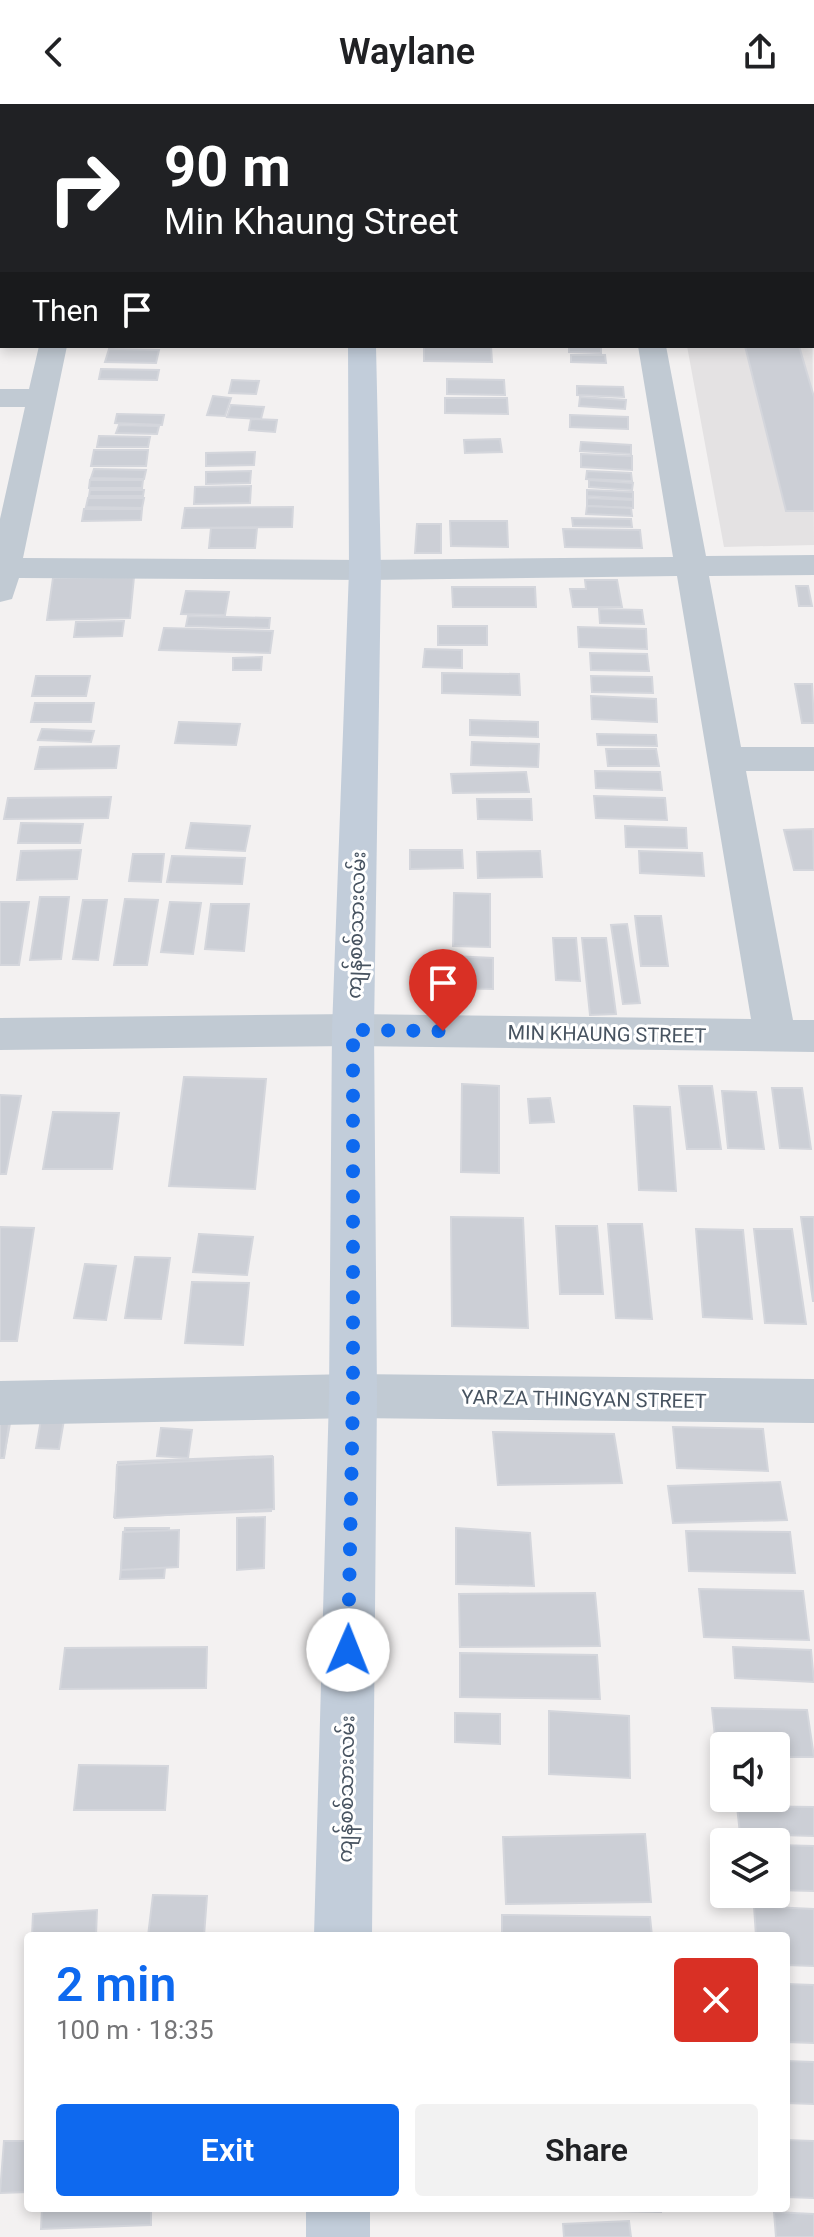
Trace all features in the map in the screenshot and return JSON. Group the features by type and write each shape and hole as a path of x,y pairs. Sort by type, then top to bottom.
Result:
{"street":[{"path":"53,348 2,576 814,565"},
{"name":"ကျန်စစ်သားလမ်း","path":"343,1932 353,1396 353,1030 365,570 362,348"},
{"path":"652,348 726,759 794,1036"},
{"path":"0,398 42,398"},
{"path":"726,759 814,759"},
{"name":"MIN KHAUNG STREET","path":"0,1034 353,1030 794,1036"},
{"name":"YAR ZA THINGYAN STREET","path":"0,1403 353,1396 814,1401"},
{"path":"338,2212 338,2237"}],"shaded area":[{"path":"687,348 813,348 814,545 724,547"}],"building":[{"path":"424,348 491,348 492,362 424,361"},
{"path":"569,348 601,348 601,353 569,352"},
{"path":"745,348 800,348 814,397 814,511 786,511"},
{"path":"109,349 159,350 156,363 105,362"},
{"path":"571,355 605,355 606,363 571,362"},
{"path":"101,369 159,370 157,380 99,379"},
{"path":"447,379 504,380 505,395 447,394"},
{"path":"232,380 259,381 256,394 229,393"},
{"path":"577,386 623,387 624,397 577,395"},
{"path":"213,396 231,398 225,416 207,415"},
{"path":"580,397 626,400 625,409 579,406"},
{"path":"445,398 507,398 508,414 445,413"},
{"path":"231,405 264,407 261,419 227,417"},
{"path":"117,414 164,415 162,425 115,423"},
{"path":"570,415 628,417 628,429 570,427"},
{"path":"251,419 277,420 275,432 249,430"},
{"path":"119,425 159,426 157,434 116,433"},
{"path":"99,436 150,437 148,447 97,447"},
{"path":"500,439 502,452 465,453 464,440"},
{"path":"581,442 631,445 631,454 580,451"},
{"path":"94,450 148,450 146,466 91,466"},
{"path":"255,452 254,465 206,466 206,453"},
{"path":"581,454 632,456 632,470 581,467"},
{"path":"94,469 146,470 144,479 91,478"},
{"path":"251,471 250,483 206,484 206,472"},
{"path":"587,471 631,473 632,481 586,479"},
{"path":"90,480 143,480 142,488 89,488"},
{"path":"589,480 633,483 632,490 589,487"},
{"path":"251,486 250,503 194,504 195,487"},
{"path":"90,490 144,490 143,496 89,496"},
{"path":"587,490 633,492 633,499 587,496"},
{"path":"88,498 144,498 142,508 86,507"},
{"path":"587,498 633,500 633,508 587,506"},
{"path":"587,506 631,508 632,516 586,514"},
{"path":"293,507 292,527 182,528 185,508"},
{"path":"84,509 142,509 141,520 82,521"},
{"path":"572,518 631,519 632,527 573,526"},
{"path":"450,521 507,521 508,547 451,546"},
{"path":"417,524 441,524 441,553 415,553"},
{"path":"211,528 257,528 255,548 209,548"},
{"path":"563,529 640,530 642,548 565,547"},
{"path":"134,577 130,618 47,620 53,578"},
{"path":"585,580 617,580 622,607 573,607 570,589 586,589"},
{"path":"796,586 808,586 812,606 799,606"},
{"path":"452,587 535,587 536,607 453,607"},
{"path":"186,591 229,592 225,615 181,614"},
{"path":"599,609 642,610 644,624 600,623"},
{"path":"188,616 270,618 269,628 186,626"},
{"path":"124,621 122,636 74,637 76,622"},
{"path":"438,626 487,626 487,645 438,645"},
{"path":"578,627 646,629 647,649 579,647"},
{"path":"164,628 273,631 270,653 159,650"},
{"path":"425,649 462,650 462,668 423,667"},
{"path":"590,653 647,654 649,671 591,670"},
{"path":"262,657 261,670 233,670 233,658"},
{"path":"442,673 519,674 520,695 442,693"},
{"path":"36,676 90,676 86,696 32,696"},
{"path":"591,676 652,677 653,693 592,692"},
{"path":"795,684 812,684 814,723 802,723"},
{"path":"591,696 656,699 657,722 592,719"},
{"path":"35,703 94,703 91,722 31,722"},
{"path":"470,720 538,722 538,737 470,735"},
{"path":"179,722 240,724 236,745 175,743"},
{"path":"42,729 94,731 91,742 38,740"},
{"path":"597,734 656,735 657,746 598,745"},
{"path":"472,742 539,744 538,767 471,765"},
{"path":"119,746 116,768 35,769 40,747"},
{"path":"606,749 656,749 659,766 608,766"},
{"path":"595,771 660,772 662,790 596,788"},
{"path":"526,772 529,792 453,793 451,774"},
{"path":"594,796 665,798 667,820 596,818"},
{"path":"111,797 108,818 4,819 8,798"},
{"path":"477,799 531,799 532,820 478,819"},
{"path":"21,823 83,824 80,843 18,843"},
{"path":"191,823 250,826 245,851 186,848"},
{"path":"625,826 686,828 687,848 626,847"},
{"path":"813,829 814,870 794,870 784,830"},
{"path":"81,850 77,879 17,880 21,851"},
{"path":"410,850 462,850 463,868 410,869"},
{"path":"540,851 542,877 478,878 477,852"},
{"path":"639,851 702,853 704,876 640,873"},
{"path":"133,854 164,854 161,882 129,881"},
{"path":"172,856 245,858 242,884 167,882"},
{"path":"454,893 490,894 490,947 453,946"},
{"path":"40,897 69,897 61,959 30,960"},
{"path":"125,899 158,900 147,965 114,965"},
{"path":"83,900 107,900 98,960 73,959"},
{"path":"0,902 29,902 19,965 0,965"},
{"path":"170,902 201,903 193,954 161,952"},
{"path":"211,904 249,904 244,951 205,949"},
{"path":"635,916 661,916 668,966 641,966"},
{"path":"627,924 640,1003 623,1004 611,925"},
{"path":"553,938 576,938 580,981 556,980"},
{"path":"582,938 606,938 616,1014 590,1015"},
{"path":"452,956 493,958 493,989 452,988"},
{"path":"184,1077 266,1079 255,1189 169,1186"},
{"path":"462,1084 499,1086 499,1173 461,1172"},
{"path":"679,1086 712,1086 721,1149 687,1149"},
{"path":"772,1088 802,1088 811,1149 780,1148"},
{"path":"722,1091 756,1092 764,1149 728,1148"},
{"path":"0,1095 21,1096 6,1174 0,1174"},
{"path":"550,1098 554,1122 530,1123 528,1099"},
{"path":"634,1106 670,1107 676,1191 639,1190"},
{"path":"53,1112 119,1113 112,1169 43,1169"},
{"path":"451,1217 523,1218 528,1328 452,1326"},
{"path":"801,1217 814,1217 814,1301 813,1301"},
{"path":"608,1224 642,1224 652,1319 616,1318"},
{"path":"556,1226 597,1226 603,1294 560,1294"},
{"path":"0,1227 34,1228 17,1341 0,1341"},
{"path":"696,1229 743,1230 752,1319 703,1317"},
{"path":"754,1229 792,1229 806,1324 765,1323"},
{"path":"199,1234 253,1237 247,1275 193,1272"},
{"path":"135,1257 170,1258 161,1319 125,1318"},
{"path":"85,1264 116,1266 106,1320 74,1318"},
{"path":"192,1282 249,1283 243,1345 185,1343"},
{"path":"42,1414 65,1414 59,1449 36,1448"},
{"path":"0,1418 11,1418 4,1456 0,1455"},
{"path":"10,1418 4,1458 0,1458 0,1419"},
{"path":"673,1427 763,1429 768,1471 677,1468"},
{"path":"161,1428 192,1430 188,1458 157,1456"},
{"path":"493,1432 614,1434 622,1483 498,1485"},
{"path":"272,1456 271,1511 114,1517 118,1462"},
{"path":"273,1457 274,1509 115,1518 117,1465"},
{"path":"780,1482 787,1520 673,1523 668,1486"},
{"path":"265,1517 264,1568 237,1570 237,1518"},
{"path":"125,1528 169,1528 164,1578 120,1579"},
{"path":"456,1528 530,1533 534,1586 456,1584"},
{"path":"179,1530 178,1567 121,1570 123,1532"},
{"path":"686,1531 790,1532 795,1573 689,1571"},
{"path":"699,1589 803,1591 809,1640 704,1637"},
{"path":"595,1593 600,1646 460,1647 459,1594"},
{"path":"207,1647 206,1688 60,1689 65,1648"},
{"path":"733,1647 811,1650 814,1682 735,1678"},
{"path":"460,1653 597,1655 600,1699 460,1697"},
{"path":"712,1708 807,1710 814,1757 790,1757 790,1732 714,1732"},
{"path":"549,1711 629,1716 630,1778 549,1774"},
{"path":"455,1713 500,1714 500,1744 455,1742"},
{"path":"79,1765 168,1766 165,1810 74,1810"},
{"path":"790,1807 814,1807 814,1836 790,1835 790,1828 739,1828 738,1812 790,1812"},
{"path":"645,1834 651,1902 506,1904 503,1837"},
{"path":"790,1845 814,1846 814,1891 790,1890"},
{"path":"153,1895 207,1896 204,1932 148,1932"},
{"path":"754,1908 814,1909 814,1966 790,1965 790,1932 756,1932"},
{"path":"97,1910 96,1932 32,1932 33,1914"},
{"path":"502,1915 650,1917 652,1932 502,1932"},
{"path":"790,1984 814,1985 814,2043 790,2042"},
{"path":"790,2061 814,2062 814,2104 790,2103"},
{"path":"790,2140 814,2141 814,2198 790,2197"},
{"path":"4,2141 24,2141 24,2192 0,2193"},
{"path":"42,2212 151,2212 151,2225 41,2229"},
{"path":"774,2212 814,2214 814,2237 776,2237"},
{"path":"629,2221 631,2237 564,2237 563,2224"}],"route":[{"path":"348,1650 353,1396 353,1030 443,1031"}]}
